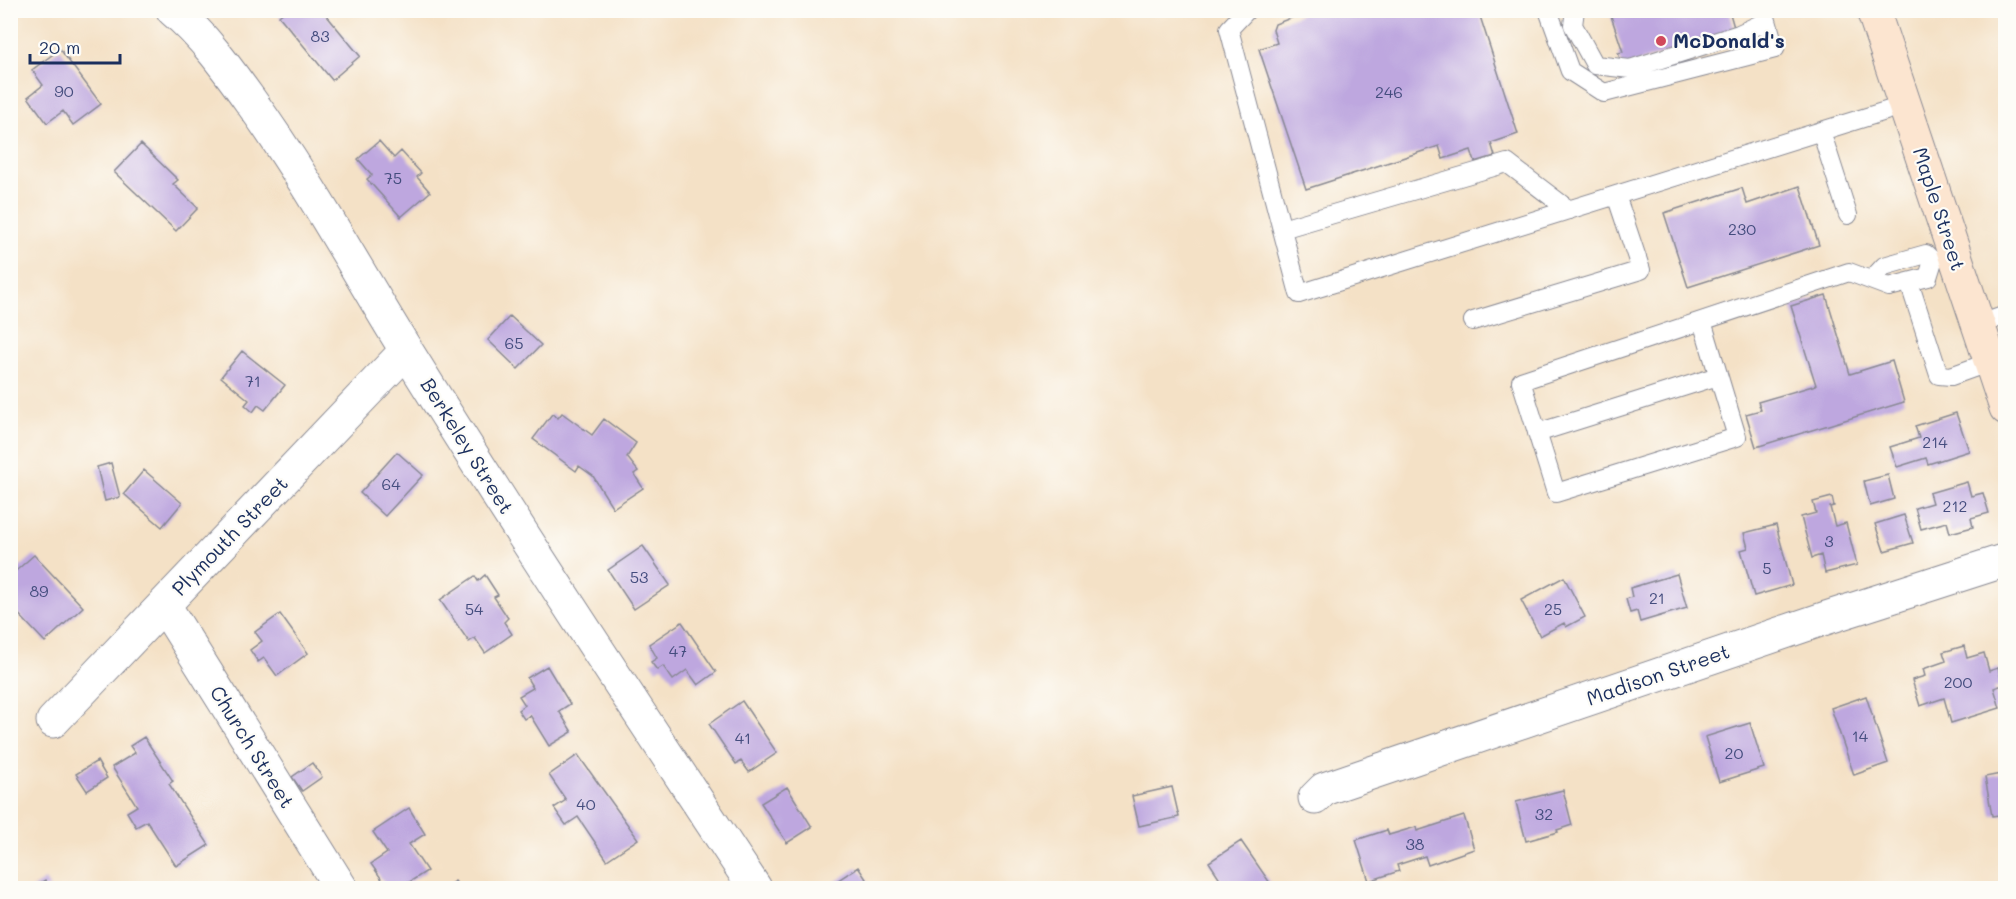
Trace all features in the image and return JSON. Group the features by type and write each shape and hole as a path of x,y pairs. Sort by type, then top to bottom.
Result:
{"main road":[{"name":"Maple Street","path":"1873,10 1905,105 1944,257 1991,320 1990,362 2006,408"}],"street":[{"name":"Berkeley Street","path":"173,10 191,25 224,65 279,140 406,351 755,888"},
{"name":"Plymouth Street","path":"53,721 406,351"},
{"name":"Madison Street","path":"1315,798 1324,789 1335,785 1826,618 2006,560"},
{"name":"Church Street","path":"164,605 341,888"}],"lane":[{"path":"1247,10 1229,29 1299,294 1905,105"},
{"path":"1548,10 1570,71 1604,93 1775,49 1765,16 1739,34 1630,69 1595,65 1572,15"},
{"path":"1821,131 1848,215"},
{"path":"1282,229 1507,163 1569,210"},
{"path":"1473,321 1641,270 1616,195"},
{"path":"1702,321 1737,437 1556,493 1521,381 1702,321 1849,273 1889,287 1928,277 1944,257 1926,254 1884,266 1871,280"},
{"path":"1909,282 1939,375 1951,376 1990,362"},
{"path":"1538,433 1718,376"}],"building":[{"path":"286,10 322,10 360,56 332,80 279,16"},
{"path":"1304,10 1478,10 1518,134 1491,143 1495,156 1475,162 1471,150 1443,159 1439,146 1306,189 1259,49 1277,43 1273,30 1275,24 1304,13"},
{"name":"McDonald's","path":"1609,10 1729,10 1735,31 1623,67 1618,53 1623,52"},
{"path":"60,49 101,104 73,125 63,111 47,123 28,97 43,85 32,70"},
{"path":"379,141 394,158 401,151 421,173 417,177 430,192 401,217 367,179 372,175 358,159"},
{"path":"141,144 178,180 173,184 198,208 176,231 114,172"},
{"path":"1800,186 1819,245 1688,287 1664,213 1742,188 1747,204"},
{"path":"1826,295 1850,374 1892,361 1904,402 1756,447 1746,414 1761,410 1758,402 1816,385 1791,306"},
{"path":"510,316 541,345 518,369 488,340"},
{"path":"242,351 285,385 265,410 258,405 253,412 245,405 249,400 221,377"},
{"path":"562,413 592,435 604,419 636,443 627,457 638,471 634,474 643,488 613,508 593,476 579,466 576,471 533,439 552,414 558,418"},
{"path":"1956,413 1969,451 1928,464 1926,458 1897,467 1890,447 1919,438 1915,426"},
{"path":"397,452 423,475 385,516 360,493"},
{"path":"111,463 120,497 105,501 97,467"},
{"path":"144,470 182,503 162,527 124,494"},
{"path":"1888,475 1894,499 1870,506 1864,481"},
{"path":"1967,482 1971,496 1983,493 1989,513 1971,518 1973,527 1950,533 1947,522 1921,529 1915,508 1932,503 1929,493"},
{"path":"1832,497 1834,506 1830,507 1835,526 1846,523 1857,565 1825,573 1821,555 1812,558 1801,517 1816,513 1813,502"},
{"path":"1904,515 1913,543 1884,551 1875,524"},
{"path":"1776,525 1792,585 1754,596 1741,550 1748,548 1744,533"},
{"path":"643,546 670,585 634,609 608,570"},
{"path":"34,555 83,607 45,642 10,605 10,576"},
{"path":"1677,574 1687,608 1640,622 1637,611 1630,613 1626,599 1632,597 1630,588"},
{"path":"485,575 498,595 494,597 508,618 504,622 512,634 485,653 475,638 469,642 440,600 475,576 478,581"},
{"path":"1564,577 1585,617 1566,627 1564,623 1540,636 1521,600"},
{"path":"280,614 308,653 277,676 264,658 258,662 250,650 262,641 255,632"},
{"path":"682,622 716,672 698,685 687,670 673,680 663,666 657,670 651,662 657,658 649,644"},
{"path":"1964,646 1967,658 1984,653 1989,671 1998,668 2003,685 1994,688 2000,708 1951,723 1944,698 1920,706 1912,680 1925,676 1923,669 1946,661 1943,652"},
{"path":"547,666 570,704 559,711 572,732 549,746 530,715 524,719 518,710 525,705 519,696 533,688 527,678"},
{"path":"1866,696 1888,763 1854,775 1831,708"},
{"path":"742,701 777,753 749,772 741,761 736,764 709,724"},
{"path":"1750,723 1764,768 1719,782 1705,737"},
{"path":"144,737 173,781 169,784 209,845 176,866 147,821 136,827 127,812 137,806 112,767 135,753 130,746"},
{"path":"578,755 638,839 607,860 578,817 566,825 554,808 566,800 549,775"},
{"path":"97,761 107,778 87,791 76,774"},
{"path":"312,763 322,777 302,791 292,777"},
{"path":"2006,773 2006,814 1992,816 1985,777"},
{"path":"787,787 812,827 787,843 761,803"},
{"path":"1172,787 1179,817 1139,826 1132,796"},
{"path":"1563,790 1572,825 1557,830 1558,832 1526,841 1516,802"},
{"path":"409,808 425,834 409,844 427,871 400,888 388,888 371,864 387,853 373,832"},
{"path":"1464,816 1474,849 1428,865 1425,856 1397,865 1399,871 1369,881 1356,840 1387,830 1389,835 1416,827 1417,831"},
{"path":"1241,841 1270,883 1262,888 1226,888 1209,862"},
{"path":"858,867 872,888 831,888 829,886"},
{"path":"45,880 50,888 32,888"},
{"path":"455,881 460,888 443,888"}],"place":[{"name":"McDonald's","path":"1661,41"}]}
